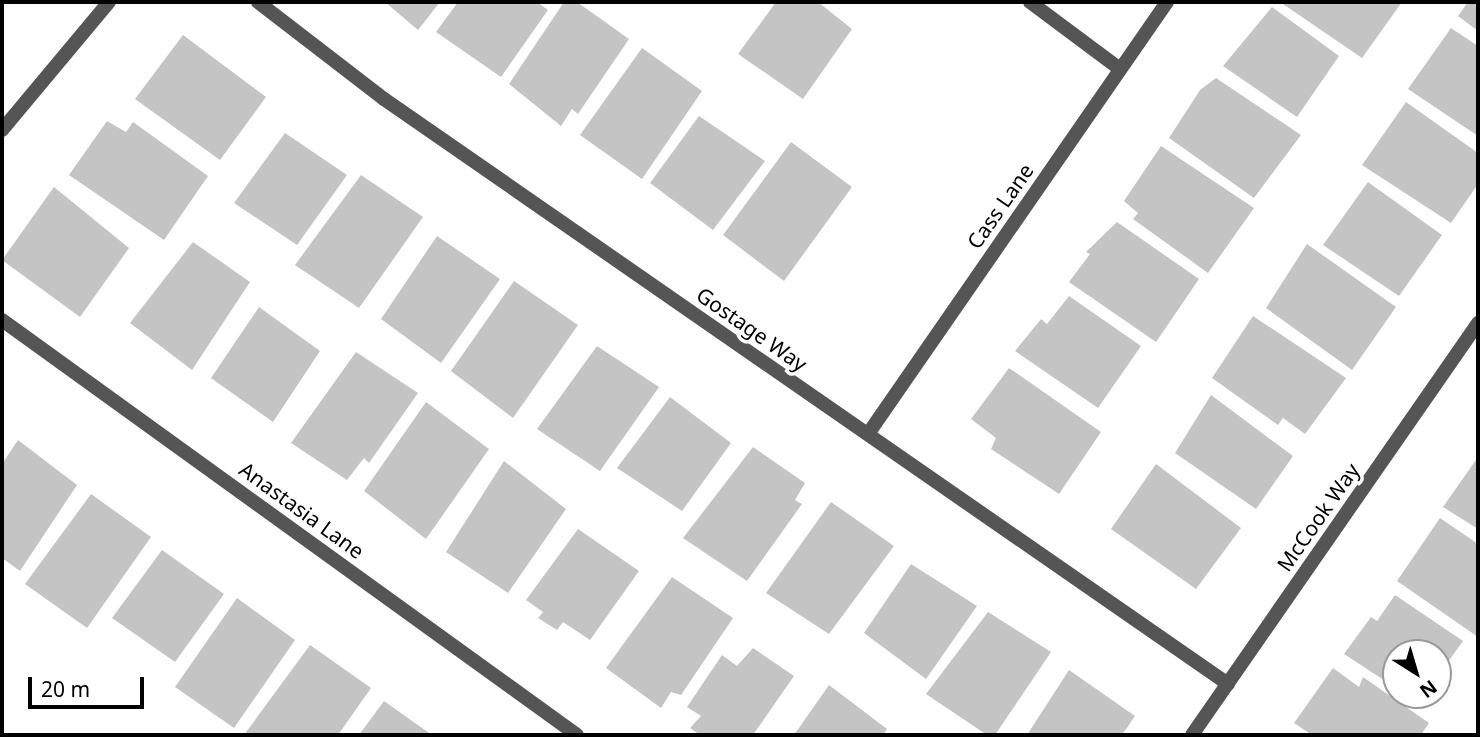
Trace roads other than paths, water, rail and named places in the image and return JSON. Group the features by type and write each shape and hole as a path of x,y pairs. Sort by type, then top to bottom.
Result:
{"street":[{"path":"2,130 109,2"},
{"name":"Gostage Way","path":"258,2 384,99 1228,684"},
{"path":"1030,2 1121,69"},
{"name":"Cass Lane","path":"868,434 1167,2"},
{"name":"Anastasia Lane","path":"2,320 577,735"},
{"name":"McCook Way","path":"1192,735 1478,323"}]}
